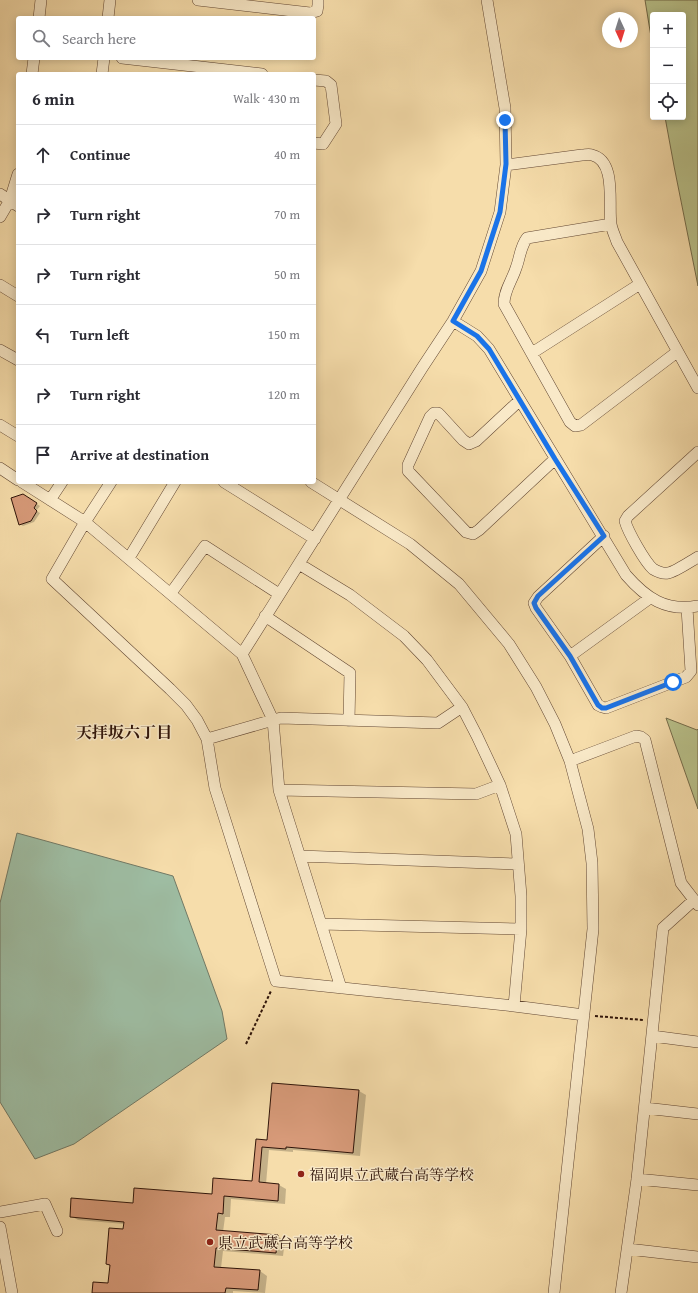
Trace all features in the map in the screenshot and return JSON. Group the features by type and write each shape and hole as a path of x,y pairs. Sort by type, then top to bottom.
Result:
{"street":[{"path":"39,16 41,0"},
{"path":"108,16 110,0"},
{"path":"198,0 310,13 317,11 318,0"},
{"path":"242,654 453,321 481,271 500,212 506,164 505,108 487,0"},
{"path":"32,72 34,60"},
{"path":"102,72 104,60"},
{"path":"140,60 244,72"},
{"path":"316,80 326,81 331,85 336,124 323,144 316,143"},
{"path":"506,164 582,155 592,155 599,158 604,164 608,174 611,224 617,242 698,388"},
{"path":"0,217 9,200 16,180"},
{"path":"611,224 527,238 522,244 516,269 504,296 504,304 570,422 575,426 580,425 677,352"},
{"path":"532,353 640,284"},
{"path":"0,285 16,295"},
{"path":"453,321 477,336 489,349 555,459 604,536 626,575 650,598 668,606 692,607 691,671 686,677 606,708 602,708 598,705 570,656 534,603 538,596 604,536"},
{"path":"0,350 16,359"},
{"path":"520,400 476,440 469,444 463,440 438,413 434,414 430,418 411,458 408,465 408,472 466,532 473,534 555,459"},
{"path":"0,425 16,435"},
{"path":"698,452 628,516 625,521 627,528 649,565 660,573 669,573 698,557"},
{"path":"0,468 16,479"},
{"path":"25,484 86,522 242,654 273,720 279,790 341,988"},
{"path":"50,500 61,484"},
{"path":"110,484 52,579 186,705 197,720 207,739 215,788 276,981 514,1006 584,1015"},
{"path":"128,558 174,484"},
{"path":"227,484 315,539"},
{"path":"314,484 410,544 459,584 509,644 533,681 555,724 570,761 588,829 592,863 593,929 554,1293"},
{"path":"171,593 205,546 279,594"},
{"path":"299,564 350,595 404,636 427,660 462,707 477,736 500,785 516,834 521,896 521,929 514,1006"},
{"path":"570,656 650,598"},
{"path":"265,616 350,673 349,721"},
{"path":"207,739 281,718 438,723 462,707"},
{"path":"570,761 636,736 645,740 681,884 696,902 663,928 637,1179 621,1293"},
{"path":"279,790 476,794 500,785"},
{"path":"300,856 518,864"},
{"path":"321,924 521,929"},
{"path":"652,1036 698,1042"},
{"path":"645,1108 698,1114"},
{"path":"637,1179 698,1185"},
{"path":"0,1212 45,1204 57,1231"},
{"path":"0,1227 12,1293"},
{"path":"628,1250 698,1256"}],"path":[{"path":"246,1044 276,981"},
{"path":"584,1015 654,1021"}],"shaded area":[{"path":"645,0 698,0 698,286 666,120 686,120 686,12 650,12 650,31"},
{"path":"666,718 697,730 698,729 698,809"},
{"path":"17,833 173,876 222,1011 227,1039 74,1144 35,1159 0,1102 0,903"}],"building":[{"path":"23,494 37,503 34,508 37,511 31,521 19,525 11,498"},
{"path":"272,1083 359,1090 353,1153 286,1147 286,1149 262,1147 259,1182 279,1184 278,1201 224,1196 223,1214 218,1213 216,1230 278,1235 276,1253 216,1248 214,1267 260,1270 258,1290 226,1288 225,1293 92,1293 93,1282 108,1283 110,1265 106,1264 109,1228 123,1229 124,1222 70,1217 71,1198 133,1203 134,1188 212,1194 213,1178 252,1181 256,1139 267,1140"}],"place":[{"name":"福岡県立武蔵台高等学校","path":"301,1174"},
{"name":"県立武蔵台高等学校","path":"210,1242"}],"district":[{"name":"天拝坂六丁目","path":"124,732"}],"route":[{"path":"505,120 506,164 500,212 481,271 453,321 477,336 489,349 555,459 604,536 538,596 534,603 570,656 598,705 602,708 606,708 673,682"}]}
